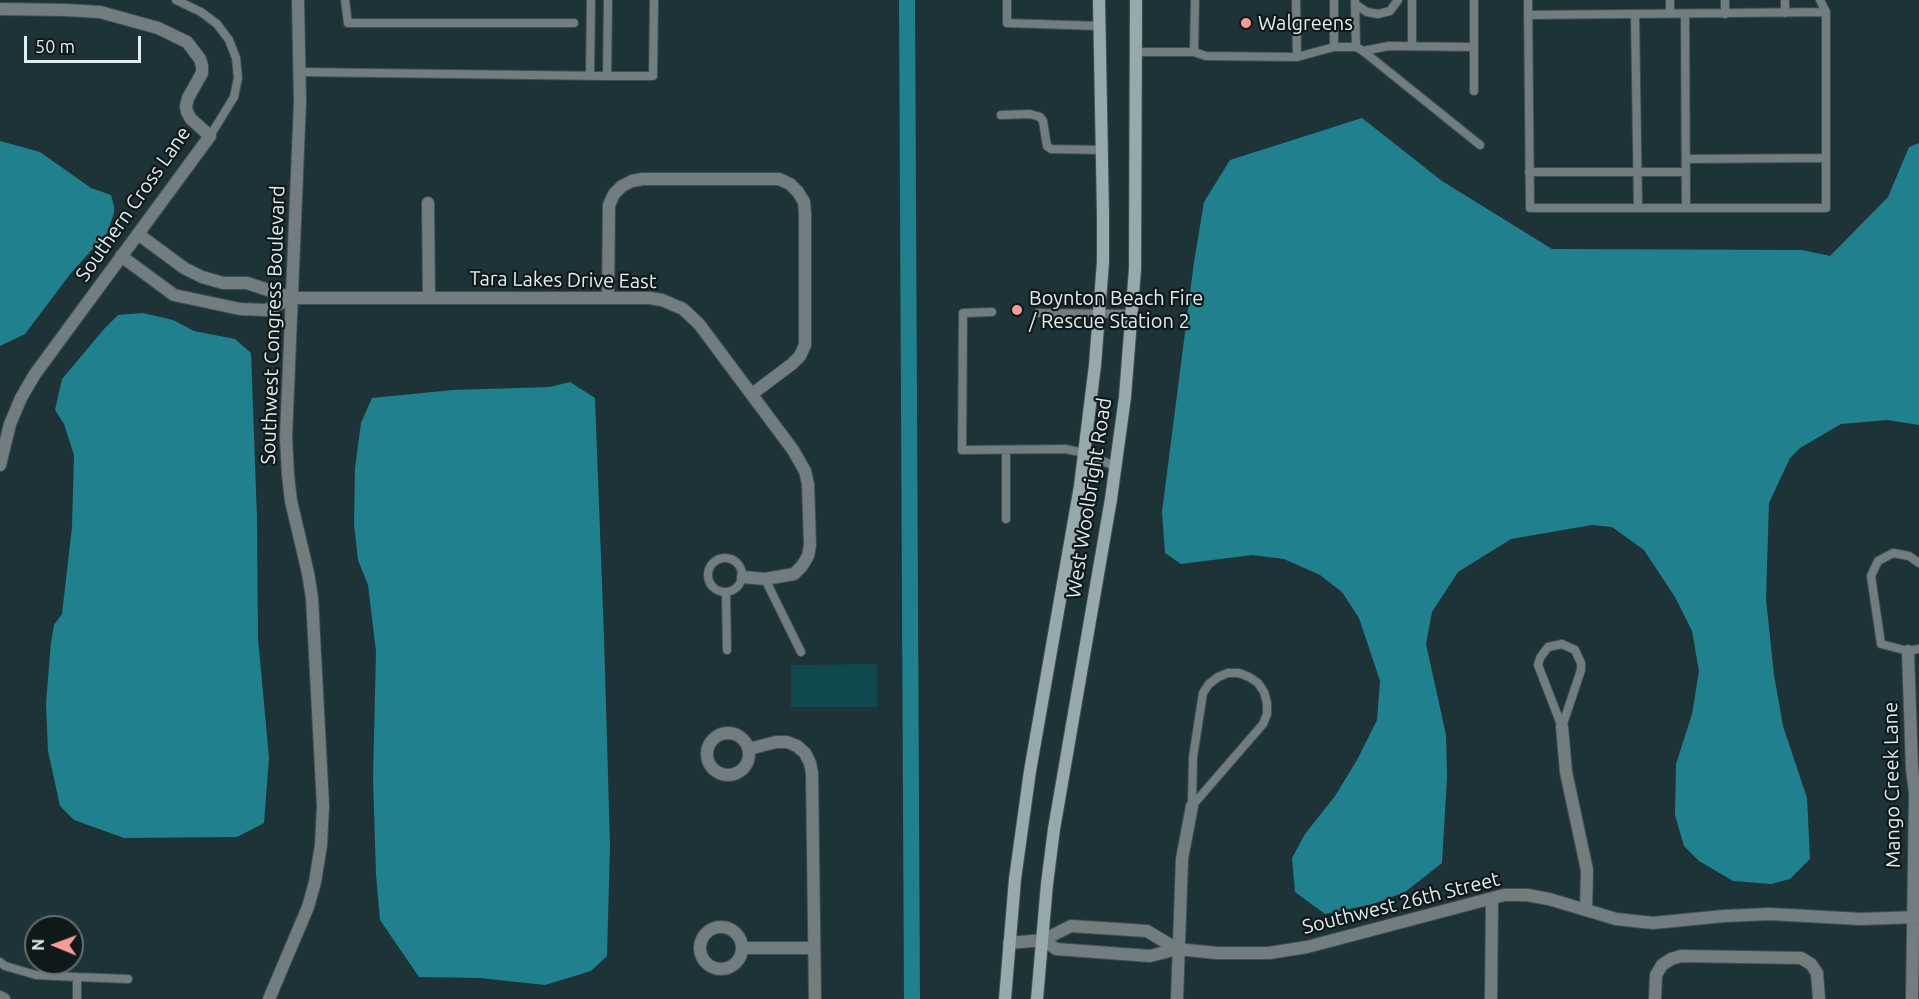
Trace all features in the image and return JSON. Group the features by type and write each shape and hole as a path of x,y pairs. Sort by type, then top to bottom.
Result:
{"main road":[{"name":"West Woolbright Road","path":"1005,999 1009,944 1030,771 1085,453 1099,312 1103,250 1099,0"},
{"name":"West Woolbright Road","path":"1037,999 1047,884 1061,780 1116,467 1125,397 1132,314 1136,217 1136,0"}],"street":[{"name":"Southwest Congress Boulevard","path":"269,999 277,976 299,931 310,898 321,845 324,806 312,598 291,501 286,437 300,102 298,0"},
{"name":"Southern Cross Lane","path":"0,9 100,12 158,28 187,42 200,58 202,66 202,73 188,98 187,112 191,119 210,136 35,374 10,424 0,465"},
{"path":"609,298 609,205 614,194 622,186 643,179 779,179 790,184 804,202 806,345 792,364 752,394"},
{"path":"428,203 429,298"},
{"name":"Tara Lakes Drive East","path":"138,234 184,268 202,277 223,283 247,283 292,298 650,298 672,303 683,309 699,324 752,394 805,471 809,496 810,545 808,556 794,574 765,579 743,577"},
{"name":"Tara Lakes Drive East","path":"121,256 174,295 240,309 266,310 292,298"},
{"name":"Mango Creek Lane","path":"1912,999 1916,917 1916,793 1912,769 1914,650"},
{"path":"1562,727 1566,772 1587,870 1586,910"},
{"path":"749,749 776,742 787,742 797,746 810,762 815,999"},
{"path":"1177,999 1182,859 1192,806"},
{"name":"Southwest 26th Street","path":"1043,940 1056,949 1150,956 1177,949 1243,954 1307,947 1504,895 1549,898 1628,921 1653,923 1770,914 1862,919 1916,917"},
{"path":"1491,999 1492,898"},
{"name":"Southwest 26th Street","path":"1009,944 1043,940 1071,926 1147,931 1177,949"},
{"path":"742,948 814,948"},
{"path":"1656,999 1656,975 1662,965 1671,958 1681,956 1801,958 1811,964 1817,973 1819,999"}],"lane":[{"path":"176,0 201,12 217,24 229,40 236,58 238,78 234,97 210,136"},
{"path":"345,0 348,22 574,23"},
{"path":"590,75 591,0"},
{"path":"607,76 608,0"},
{"path":"299,72 653,76 654,0"},
{"path":"1007,0 1007,23 1099,26"},
{"path":"1194,52 1195,0"},
{"path":"1296,0 1297,57"},
{"path":"1334,0 1334,46"},
{"path":"1355,2 1367,12 1378,14 1390,11 1398,0"},
{"path":"1412,0 1412,46"},
{"path":"1474,0 1474,91"},
{"path":"1528,0 1530,208 1826,208 1826,12 1821,0"},
{"path":"1670,0 1670,14"},
{"path":"1725,0 1725,14"},
{"path":"1785,0 1785,13"},
{"path":"1355,2 1359,49 1480,145"},
{"path":"1528,15 1826,12"},
{"path":"1635,14 1638,208"},
{"path":"1685,14 1686,208"},
{"path":"591,24 607,24"},
{"path":"1136,52 1194,52 1206,56 1297,57 1334,46 1359,49 1389,46 1474,47"},
{"path":"1001,115 1030,114 1040,117 1043,121 1047,146 1051,149 1102,150"},
{"path":"1686,159 1826,158"},
{"path":"1529,172 1686,172"},
{"path":"992,312 963,313 962,450 1065,449 1085,453 1116,467"},
{"path":"1038,313 1132,314"},
{"path":"1006,450 1006,519"},
{"path":"1914,650 1881,644 1871,576 1878,561 1893,553 1910,555 1919,563"},
{"path":"725,557 731,558 740,566 743,577 737,588 726,593 715,589 708,579 713,562 725,557"},
{"path":"765,579 801,652"},
{"path":"726,593 727,650"},
{"path":"1562,644 1575,650 1581,663 1581,670 1562,727 1539,665 1540,658 1548,647 1562,644"},
{"path":"1228,673 1239,673 1258,683 1264,692 1267,714 1263,724 1192,806 1193,757 1203,693 1218,677 1228,673"},
{"path":"0,962 5,966 36,975 128,979"},
{"path":"77,977 77,999"}],"shaded area":[{"path":"1362,118 1442,181 1552,249 1802,250 1830,256 1888,197 1909,147 1919,143 1919,425 1887,420 1841,424 1800,448 1790,458 1769,503 1766,599 1774,675 1783,726 1807,798 1810,859 1790,879 1771,884 1733,881 1699,861 1684,846 1675,815 1676,764 1692,714 1699,671 1692,631 1675,597 1644,550 1612,527 1592,525 1511,539 1458,572 1432,612 1426,644 1446,735 1447,777 1442,863 1405,892 1373,904 1325,914 1295,892 1292,858 1305,834 1335,796 1357,760 1377,720 1380,681 1359,618 1342,592 1320,575 1284,559 1252,555 1181,564 1165,553 1162,512 1194,262 1204,202 1230,160"},
{"path":"0,141 40,152 91,188 111,195 114,213 107,233 71,273 25,334 0,346"},
{"path":"143,313 173,320 194,331 235,339 251,353 257,518 258,638 269,758 264,823 237,837 124,838 74,820 60,806 48,751 46,703 51,642 54,625 62,614 72,527 74,455 64,424 55,410 62,379 104,329 118,315"},
{"path":"570,382 595,398 610,845 607,956 591,971 545,985 480,978 419,977 380,920 373,778 376,651 368,585 358,560 354,524 355,468 361,423 372,398 453,390 550,387"},
{"path":"877,664 877,707 791,707 791,665"}],"waterway":[{"path":"907,0 912,999"}],"place":[{"name":"Walgreens","path":"1246,23"},
{"name":"Boynton Beach Fire / Rescue Station 2","path":"1017,310"}]}
